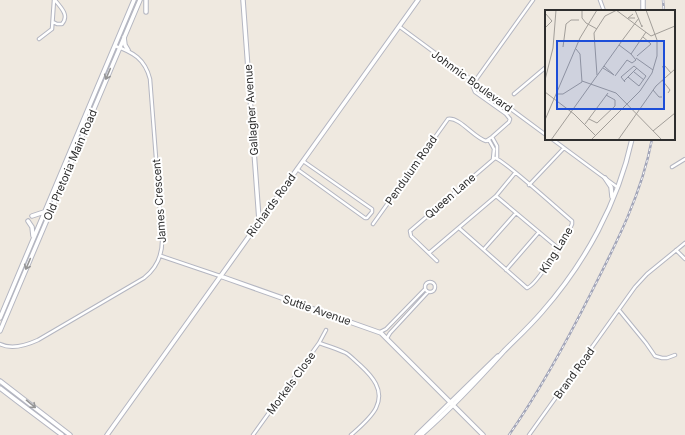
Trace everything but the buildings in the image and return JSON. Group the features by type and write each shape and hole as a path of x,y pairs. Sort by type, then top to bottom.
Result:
{"main road":[{"name":"Old Pretoria Main Road","path":"0,318 134,0"},
{"name":"Old Pretoria Main Road","path":"0,331 125,32 140,0"},
{"path":"146,0 146,12"},
{"name":"Gallagher Avenue","path":"243,0 259,221"},
{"name":"Richards Road","path":"106,435 418,0"},
{"path":"125,32 124,44 128,50"},
{"path":"417,435 483,376 504,351 536,319 564,285 590,244 611,202 632,140"},
{"path":"605,178 612,190 611,202"},
{"path":"32,216 44,212"},
{"path":"28,221 33,229 32,240"},
{"name":"Suttie Avenue","path":"220,276 380,332 483,435"},
{"path":"0,381 70,435"},
{"path":"0,388 62,435"},
{"path":"421,435 452,404"}],"street":[{"path":"53,22 62,24 66,17 65,13 54,0"},
{"path":"39,39 52,29 54,0"},
{"path":"437,261 429,254 496,196 515,173 495,159 494,149 487,141 509,122 510,119 506,114 474,90 474,82 533,0"},
{"path":"600,0 604,10"},
{"name":"Johnnic Boulevard","path":"400,27 545,134"},
{"name":"James Crescent","path":"0,344 11,347 21,346 38,340 144,278 156,266 161,256 162,237 150,79 142,62 134,54 114,45"},
{"path":"514,94 545,68"},
{"name":"Pendulum Road","path":"373,224 446,121 450,118 454,119 480,139 487,141"},
{"path":"492,137 497,146 495,159"},
{"path":"553,140 617,187"},
{"path":"529,185 564,148"},
{"name":"Queen Lane","path":"429,254 410,235 411,231 495,159"},
{"path":"672,168 685,159"},
{"path":"297,169 365,218 368,218 372,212 372,209 303,161"},
{"name":"King Lane","path":"459,228 526,287 530,287 558,248 572,225 572,222 515,173"},
{"path":"496,196 558,248"},
{"path":"484,249 516,213"},
{"path":"506,270 538,232"},
{"name":"Brand Road","path":"529,435 641,280 685,243"},
{"path":"676,250 685,259"},
{"name":"Suttie Avenue","path":"161,256 220,276"},
{"path":"380,332 386,329 425,289 427,283 433,283 435,286 434,290 428,292 387,338"},
{"path":"425,289 428,292"},
{"path":"619,310 655,356 667,358 675,355"},
{"path":"400,314 404,318"},
{"name":"Morkels Close","path":"253,435 319,343 326,330"},
{"path":"319,343 346,353 368,372 376,382 379,393 376,408 366,421 351,435"}],"railway":[{"path":"663,0 664,10"},
{"path":"509,435 553,364 611,254 628,217 642,179 652,140"}]}
